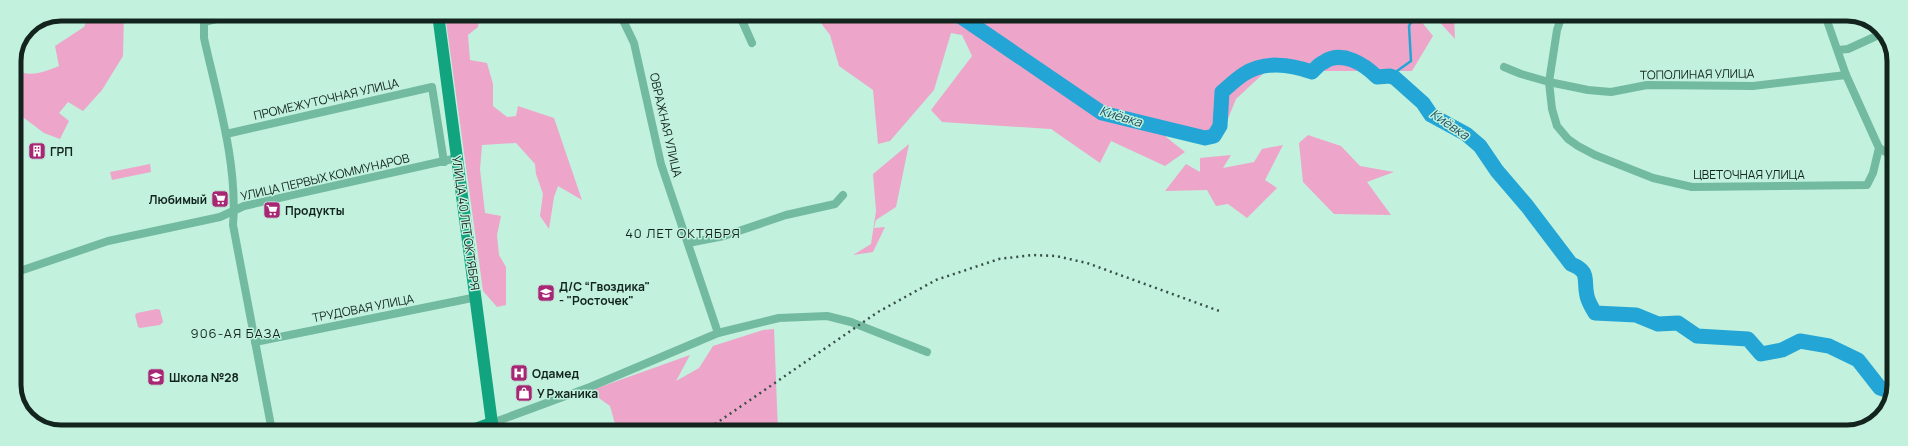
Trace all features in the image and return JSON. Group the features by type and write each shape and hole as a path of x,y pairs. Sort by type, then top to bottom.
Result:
{"main road":[{"name":"УЛИЦА 40 ЛЕТ ОКТЯБРЯ","path":"439,21 477,297 493,425"}],"street":[{"path":"208,21 204,22 204,38 226,134 234,198 233,225 271,425"},
{"name":"ОВРАЖНАЯ УЛИЦА","path":"623,21 634,43 661,164 718,333"},
{"path":"742,21 752,43"},
{"path":"1549,82 1557,30 1560,21"},
{"path":"1827,21 1846,75 1879,148 1887,153"},
{"path":"1838,50 1848,49 1878,36"},
{"name":"ТОПОЛИНАЯ УЛИЦА","path":"1504,67 1521,74 1549,82 1588,90 1611,92 1647,86 1753,86 1846,75"},
{"name":"ЦВЕТОЧНАЯ УЛИЦА","path":"1549,82 1552,109 1557,126 1568,139 1595,155 1653,178 1692,187 1867,185 1873,173 1879,148"},
{"name":"ПРОМЕЖУТОЧНАЯ УЛИЦА","path":"226,134 432,86 444,162"},
{"name":"УЛИЦА ПЕРВЫХ КОММУНАРОВ","path":"21,271 108,241 220,217 244,206 457,158"},
{"path":"688,243 724,236 786,215 835,204 843,195"},
{"name":"ТРУДОВАЯ УЛИЦА","path":"254,342 477,297"},
{"path":"498,425 718,333 779,318 827,316 851,322 927,352"}],"shaded area":[{"path":"86,21 124,21 123,56 102,90 83,111 68,102 59,113 69,121 60,139 44,133 21,117 21,72 30,74 42,72 59,66 55,46 84,27"},
{"path":"446,21 479,21 478,27 468,35 470,60 487,63 493,84 493,106 507,117 516,116 518,106 554,118 582,200 558,186 554,197 549,229 540,216 543,194 536,174 535,164 516,143 482,145 480,169 485,213 501,216 497,235 499,255 506,267 506,305 497,307 483,291"},
{"path":"819,21 1421,21 1433,36 1412,71 1266,71 1236,99 1221,136 1168,129 1166,137 1185,152 1165,166 1111,141 1100,163 1051,129 942,122 931,110 972,56 962,35 951,33 934,90 890,141 878,144 873,90 839,66 830,35"},
{"path":"1438,21 1454,21 1455,39"},
{"path":"1308,135 1341,146 1360,166 1394,172 1367,182 1391,215 1334,214 1303,182 1299,143"},
{"path":"909,144 896,207 876,220 874,228 885,227 873,252 853,255 871,244 876,211 873,174"},
{"path":"1283,145 1265,180 1277,188 1247,218 1228,204 1216,206 1207,190 1165,191 1186,164 1200,172 1200,158 1231,155 1223,168 1254,162 1262,149"},
{"path":"150,164 151,172 112,180 110,172"},
{"path":"157,309 160,310 163,322 160,325 138,327 135,315 137,313"},
{"path":"774,329 778,425 615,425 610,406 589,391 690,355 676,381 699,368 713,346 763,330"}],"waterway":[{"name":"Киёвка","path":"967,21 1102,113 1205,138 1214,136 1220,126 1222,92 1244,74 1260,67 1277,65 1295,67 1312,72 1320,64 1331,59 1338,57 1352,60 1366,67 1377,77 1390,76 1395,78 1423,103 1431,115 1466,134 1480,146 1497,171 1527,206 1571,264 1584,273 1588,298 1595,313 1636,315 1658,324 1678,323 1697,336 1748,339 1761,354 1782,350 1800,341 1829,346 1858,360 1880,388 1886,390"},
{"path":"1390,76 1411,61 1409,26 1412,21"}],"railway":[{"path":"714,425 878,312 936,280 999,259 1032,255 1056,256 1087,263 1222,312"}],"place":[{"name":"ГРП","path":"37,151"},
{"name":"Любимый","path":"220,199"},
{"name":"Продукты","path":"272,210"},
{"name":"Д/С “Гвоздика\" - \"Росточек\"","path":"546,293"},
{"name":"Одамед","path":"519,373"},
{"name":"Школа №28","path":"156,377"},
{"name":"У Ржаника","path":"524,393"}],"district":[{"name":"40 ЛЕТ ОКТЯБРЯ","path":"683,233"},
{"name":"906-АЯ БАЗА","path":"236,333"}]}
